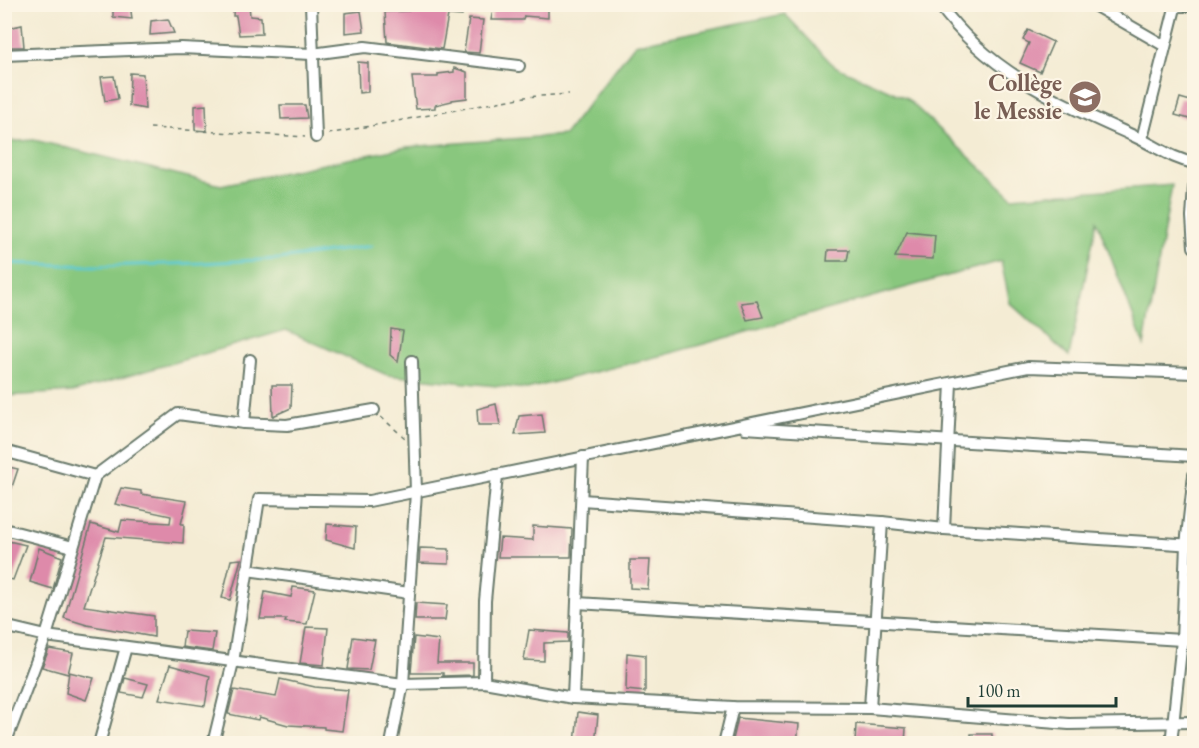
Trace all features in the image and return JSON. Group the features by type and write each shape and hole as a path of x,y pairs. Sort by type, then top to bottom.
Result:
{"street":[{"path":"311,4 316,137"},
{"path":"939,4 955,26 1011,75 1057,101 1142,140 1165,154 1194,163"},
{"path":"1092,4 1165,46"},
{"path":"1142,140 1176,5 1194,6"},
{"path":"4,55 181,48 312,54 365,47 519,66"},
{"path":"1194,187 1192,198 1194,247"},
{"path":"244,423 250,360"},
{"path":"391,744 403,684 416,492 412,361"},
{"path":"213,744 232,662 259,499 369,501 1028,367 1194,374"},
{"path":"944,529 951,383"},
{"path":"5,744 8,725 46,636 95,476 178,414 244,423 288,425 374,410"},
{"path":"730,427 1194,456"},
{"path":"4,451 95,476"},
{"path":"573,698 583,457"},
{"path":"484,682 485,601 497,475"},
{"path":"1171,744 1182,640 1194,475"},
{"path":"582,500 882,522 944,529 1190,545"},
{"path":"870,708 882,522"},
{"path":"4,530 73,547"},
{"path":"247,570 409,593"},
{"path":"577,603 1182,640 1194,638"},
{"path":"4,626 46,636 403,684 484,682 573,698 733,707 870,708 1070,724 1194,722"},
{"path":"99,744 126,647"},
{"path":"724,744 733,707"}],"path":[{"path":"150,128 316,137 525,97 569,94"},
{"path":"374,410 415,447"}],"green space":[{"path":"785,14 834,66 906,98 1012,197 1172,185 1144,345 1097,221 1069,356 1010,303 1001,261 675,352 527,389 387,375 286,330 73,392 5,396 5,142 34,140 221,185 407,147 564,135 635,44"}],"building":[{"path":"113,4 130,4 132,19 113,17"},
{"path":"234,4 249,4 250,16 261,17 262,34 239,35 236,16 233,16"},
{"path":"411,4 464,4 462,16 448,15 442,49 387,42 385,12 409,11"},
{"path":"494,4 548,4 548,18 524,16 523,20 491,20"},
{"path":"361,11 364,31 345,33 345,13"},
{"path":"168,19 174,33 150,35 151,21"},
{"path":"469,19 483,20 479,53 464,52"},
{"path":"22,25 24,47 9,47 8,28"},
{"path":"1028,30 1053,42 1040,72 1020,63 1029,43 1023,40"},
{"path":"358,62 368,63 368,92 359,93"},
{"path":"454,68 467,72 467,98 435,105 435,108 416,109 412,77 438,77 438,74 454,72"},
{"path":"130,73 143,74 145,109 129,106"},
{"path":"114,76 118,99 105,101 101,77"},
{"path":"1180,98 1194,102 1193,120 1175,115"},
{"path":"206,105 207,131 195,130 195,106"},
{"path":"280,105 305,105 307,118 281,119"},
{"path":"907,232 935,235 933,259 895,257"},
{"path":"828,250 849,250 847,261 827,261"},
{"path":"757,301 763,317 747,320 741,303"},
{"path":"391,329 403,331 398,362 390,355"},
{"path":"272,385 292,385 291,408 273,416"},
{"path":"496,404 500,425 478,425 477,409"},
{"path":"542,414 545,433 515,435 519,416"},
{"path":"4,466 18,469 6,505 4,505"},
{"path":"121,488 141,491 141,494 187,501 181,524 184,524 183,543 106,537 84,606 154,616 154,637 87,625 64,618 91,524 119,532 122,520 170,523 171,516 115,504"},
{"path":"327,524 356,527 355,548 326,540"},
{"path":"533,526 572,529 571,557 498,557 500,538 533,540"},
{"path":"4,540 26,545 13,580 4,578"},
{"path":"39,548 62,557 53,589 30,582"},
{"path":"420,548 449,549 449,564 419,563"},
{"path":"241,559 230,600 222,598 231,560"},
{"path":"630,560 650,560 648,589 630,588"},
{"path":"293,587 315,590 307,624 285,622 286,619 260,619 265,592 291,597"},
{"path":"416,603 447,605 445,620 415,620"},
{"path":"306,627 328,628 324,665 300,663"},
{"path":"529,630 568,633 568,642 544,643 544,661 524,660"},
{"path":"184,631 215,633 212,651 182,647"},
{"path":"353,637 375,640 369,670 348,669"},
{"path":"414,637 439,640 437,663 473,663 473,675 443,676 443,673 411,673"},
{"path":"49,649 73,653 68,674 42,667"},
{"path":"627,653 645,655 645,692 626,690"},
{"path":"170,665 210,676 205,706 159,699"},
{"path":"69,672 94,678 86,700 66,693"},
{"path":"125,678 148,684 143,697 121,693"},
{"path":"280,679 315,687 348,690 342,731 324,729 324,727 288,725 259,717 258,720 228,714 234,690 276,697"},
{"path":"578,712 598,715 595,744 575,744"},
{"path":"738,718 799,724 797,744 732,744"},
{"path":"856,724 906,728 905,744 855,744"},
{"path":"971,734 992,734 992,744 971,744"}],"waterway":[{"path":"4,263 96,266 201,263 279,259 372,246"}],"place":[{"name":"Collège le Messie","path":"1085,97"}]}
